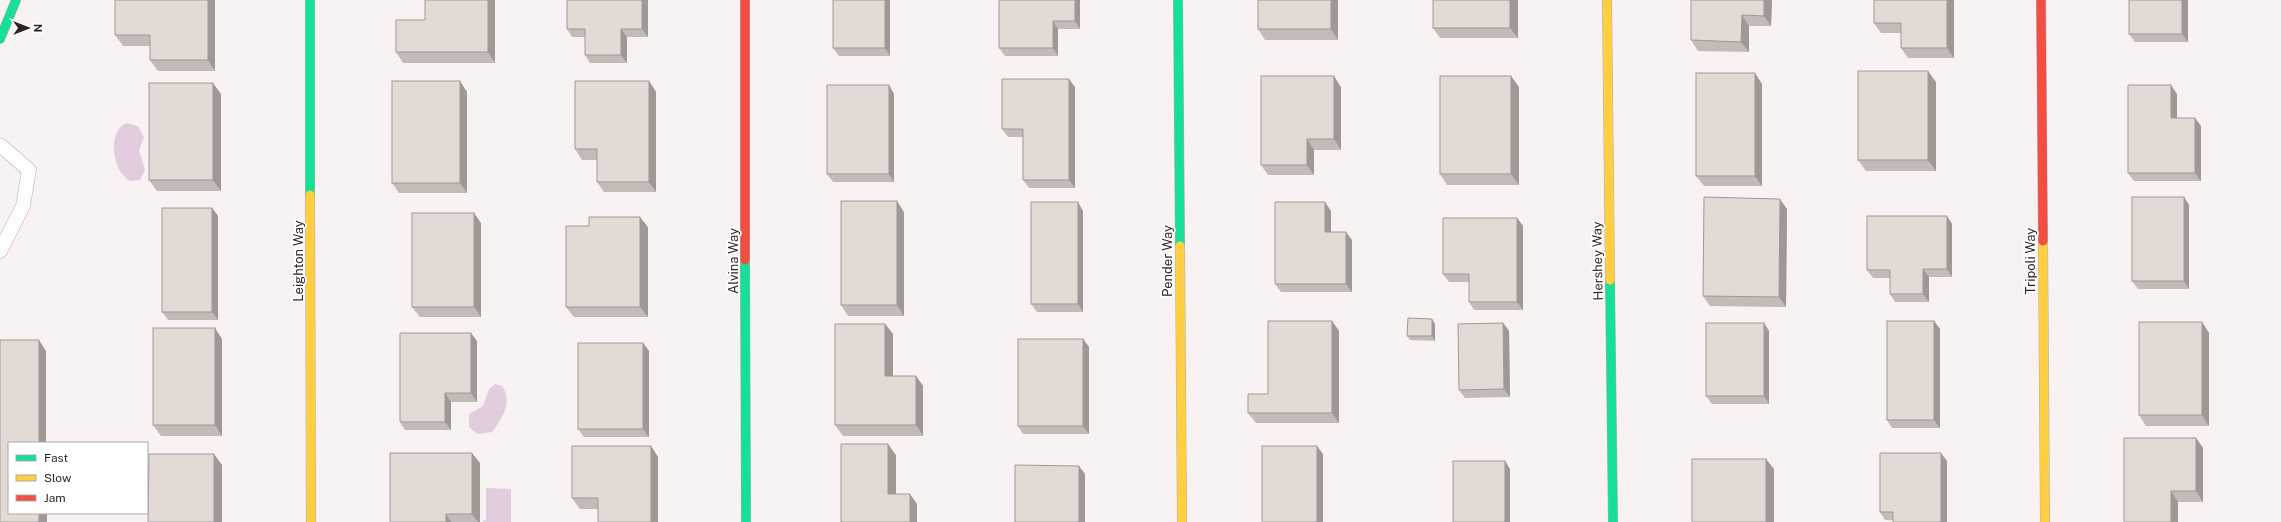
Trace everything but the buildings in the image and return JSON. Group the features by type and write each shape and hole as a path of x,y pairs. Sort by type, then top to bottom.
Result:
{"street":[{"path":"0,39 16,0"},
{"name":"Leighton Way","path":"310,0 311,522"},
{"name":"Alvina Way","path":"745,0 746,522"},
{"name":"Pender Way","path":"1178,0 1182,522"},
{"name":"Hershey Way","path":"1608,0 1613,522"},
{"name":"Tripoli Way","path":"2041,0 2046,522"}],"lane":[{"path":"0,145 29,170 23,206 0,251"}],"shaded area":[{"path":"126,123 138,126 144,137 139,150 145,170 140,180 130,181 119,170 116,161 114,143 116,135 120,128"},
{"path":"495,384 502,386 505,392 505,410 492,432 477,434 469,427 469,414 483,406 489,389"},
{"path":"486,488 511,489 511,522 482,522 486,519"}],"traffic: fast":[{"path":"0,39 16,0"},
{"path":"310,0 310,195"},
{"path":"1178,0 1180,246"},
{"path":"745,260 746,522"},
{"path":"1610,280 1613,522"}],"traffic: slow":[{"path":"1607,0 1610,280"},
{"path":"310,195 311,522"},
{"path":"2043,241 2045,522"},
{"path":"1180,246 1182,522"}],"traffic: jam":[{"path":"745,0 745,260"},
{"path":"2041,0 2043,241"}]}
